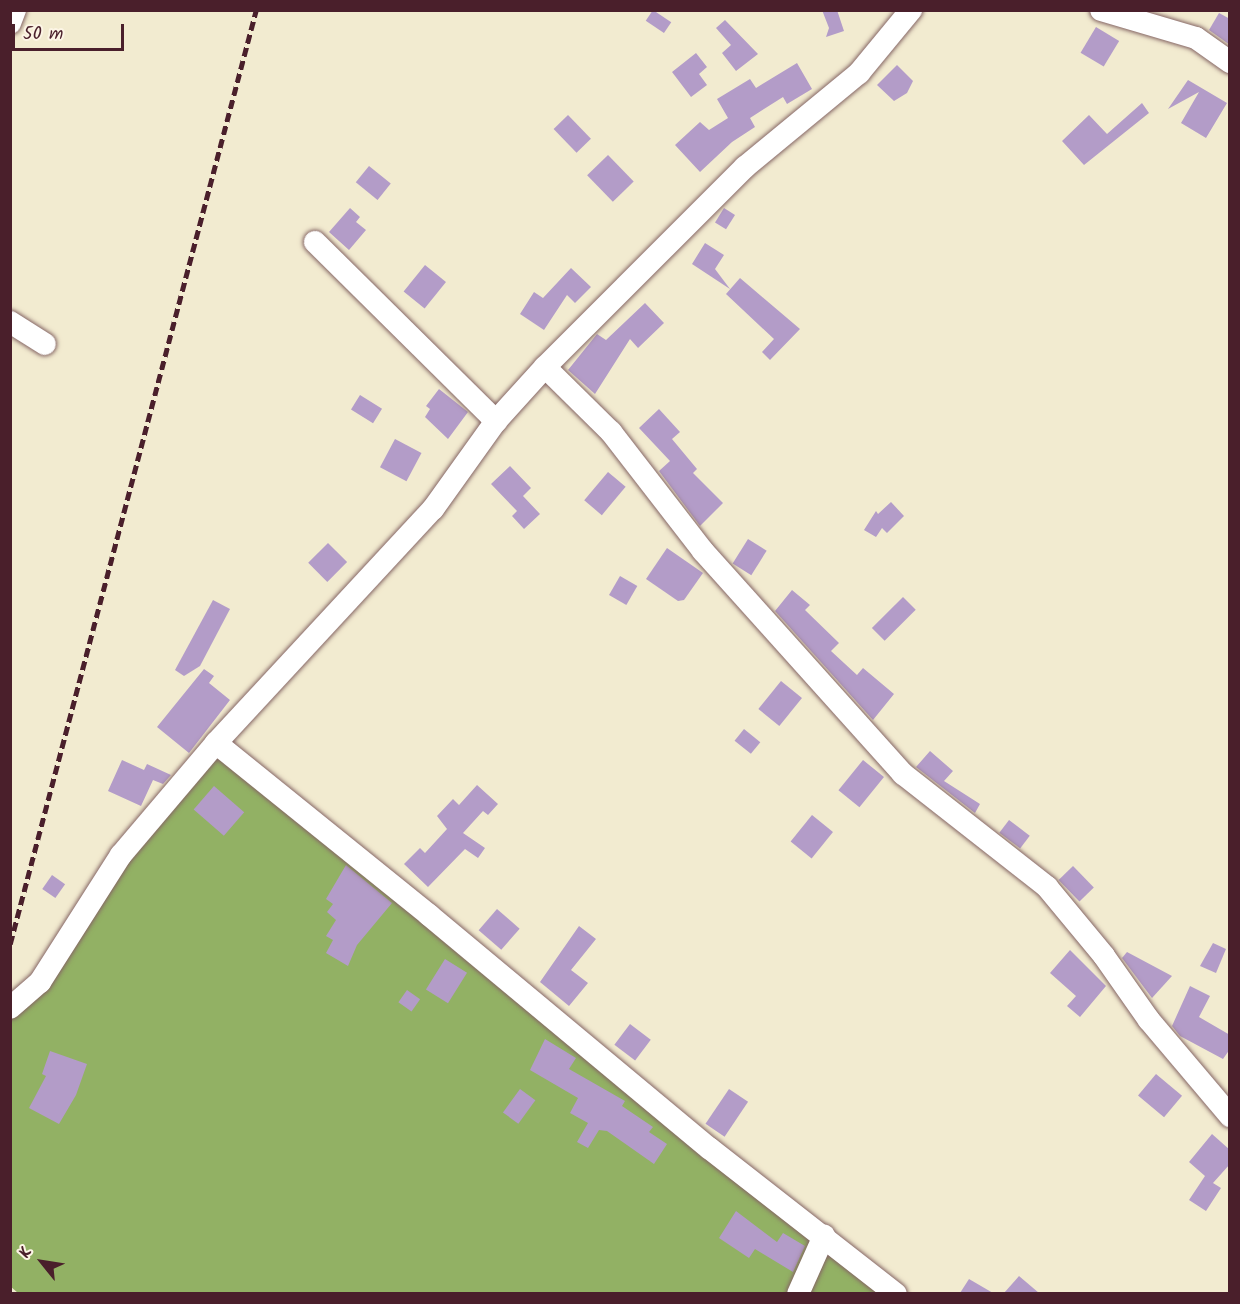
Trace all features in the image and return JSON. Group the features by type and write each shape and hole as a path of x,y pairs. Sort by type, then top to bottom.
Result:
{"street":[{"path":"10,23 15,10"},
{"path":"10,1008 40,982 121,855 216,743 434,509 496,421 545,367 745,167 859,73 911,10"},
{"path":"1101,10 1196,38 1230,62"},
{"path":"315,242 496,421"},
{"path":"10,322 45,344"},
{"path":"545,367 611,432 703,550 903,774 1047,887 1104,956 1149,1020 1230,1116"},
{"path":"216,743 429,915 709,1148 896,1293"},
{"path":"798,1293 824,1236"}],"green space":[{"path":"216,743 824,1236 908,1293 18,1293 10,1286 10,1008"}],"building":[{"path":"653,10 671,22 664,33 646,21"},
{"path":"822,10 837,10 844,31 826,37 829,28"},
{"path":"1219,13 1230,19 1230,45 1209,30"},
{"path":"725,20 758,54 736,71 722,53 731,45 716,28"},
{"path":"1096,27 1119,41 1104,67 1081,53"},
{"path":"696,53 707,67 699,74 707,85 691,97 672,72"},
{"path":"797,63 812,89 787,104 783,97 750,118 755,127 732,142 700,172 675,145 700,122 709,130 728,118 717,99 750,79 756,88"},
{"path":"897,65 913,81 907,93 894,101 877,85"},
{"path":"1188,80 1227,103 1206,138 1181,123 1199,92 1168,109"},
{"path":"1142,103 1149,113 1084,165 1062,141 1089,115 1107,134"},
{"path":"568,115 591,139 577,153 554,129"},
{"path":"608,155 634,182 613,202 587,175"},
{"path":"369,166 391,184 378,200 356,182"},
{"path":"350,208 360,217 356,222 366,230 349,250 329,232"},
{"path":"724,208 735,215 726,229 715,222"},
{"path":"705,243 724,255 715,269 730,289 692,264"},
{"path":"425,265 446,282 425,308 404,291"},
{"path":"571,268 591,287 575,303 567,295 544,330 520,314 534,292 543,298"},
{"path":"740,278 800,329 770,360 762,352 774,339 726,294"},
{"path":"645,303 664,323 638,348 630,339 595,394 568,370 597,334 606,340"},
{"path":"439,389 468,412 448,439 425,417 430,409 426,406"},
{"path":"360,395 382,409 373,423 351,409"},
{"path":"659,409 680,432 672,439 697,469 693,473 723,503 700,526 659,471 670,461 639,428"},
{"path":"395,439 421,453 406,481 380,467"},
{"path":"510,466 531,488 523,496 540,514 524,529 512,516 517,511 491,484"},
{"path":"608,472 626,487 602,515 584,500"},
{"path":"891,502 904,516 887,533 882,528 876,537 864,530 876,511 878,514"},
{"path":"748,539 767,551 751,575 733,564"},
{"path":"328,543 347,562 327,582 308,563"},
{"path":"667,548 703,573 684,600 678,601 646,579"},
{"path":"620,576 637,586 626,605 609,595"},
{"path":"792,590 810,605 805,610 839,643 831,651 857,675 863,668 894,694 873,720 775,611"},
{"path":"903,597 916,610 885,641 872,628"},
{"path":"213,600 230,609 200,666 184,676 175,670"},
{"path":"204,669 214,676 209,683 230,700 189,753 157,727"},
{"path":"781,681 802,698 779,726 758,709"},
{"path":"744,729 760,742 751,754 735,741"},
{"path":"930,751 953,771 944,781 980,804 975,813 916,767"},
{"path":"122,760 144,770 147,764 171,775 163,784 153,780 141,806 108,791"},
{"path":"863,760 884,777 859,807 838,790"},
{"path":"477,785 498,804 488,815 483,811 463,833 485,848 478,858 465,849 428,887 404,864 420,848 425,853 447,829 437,816 453,799 459,805"},
{"path":"214,786 244,812 224,836 194,809"},
{"path":"812,815 833,832 812,858 791,841"},
{"path":"1009,820 1030,836 1020,848 999,833"},
{"path":"346,865 392,903 357,945 348,966 326,953 333,940 326,936 336,920 327,912 333,904 326,899"},
{"path":"1073,866 1094,888 1079,901 1059,880"},
{"path":"52,875 65,884 55,898 42,889"},
{"path":"497,909 520,929 501,950 479,930"},
{"path":"579,926 596,939 571,970 588,983 569,1006 540,982"},
{"path":"1213,943 1226,949 1216,973 1200,966"},
{"path":"1070,950 1106,986 1080,1017 1067,1006 1076,996 1050,973"},
{"path":"1127,952 1172,976 1152,998 1122,958"},
{"path":"445,959 467,973 448,1003 426,990"},
{"path":"1190,986 1210,996 1199,1017 1230,1035 1230,1049 1223,1059 1180,1036 1172,1026"},
{"path":"407,990 420,999 412,1011 398,1002"},
{"path":"630,1024 651,1040 635,1060 614,1045"},
{"path":"545,1039 576,1058 569,1069 625,1101 622,1106 653,1127 649,1132 667,1144 654,1164 607,1131 599,1130 588,1148 577,1142 588,1123 570,1113 578,1098 530,1070"},
{"path":"50,1051 87,1064 76,1095 59,1124 29,1108 46,1076 42,1074"},
{"path":"1156,1074 1182,1096 1164,1117 1138,1095"},
{"path":"520,1089 535,1100 518,1124 503,1112"},
{"path":"729,1089 748,1102 725,1137 706,1124"},
{"path":"1212,1134 1230,1150 1230,1164 1213,1183 1221,1188 1206,1211 1189,1200 1205,1176 1189,1162"},
{"path":"736,1211 777,1242 783,1233 805,1246 793,1272 755,1249 749,1258 719,1238"},
{"path":"1019,1276 1039,1293 1004,1293"},
{"path":"969,1279 993,1293 960,1293"}],"railway":[{"path":"10,944 256,10"}]}
